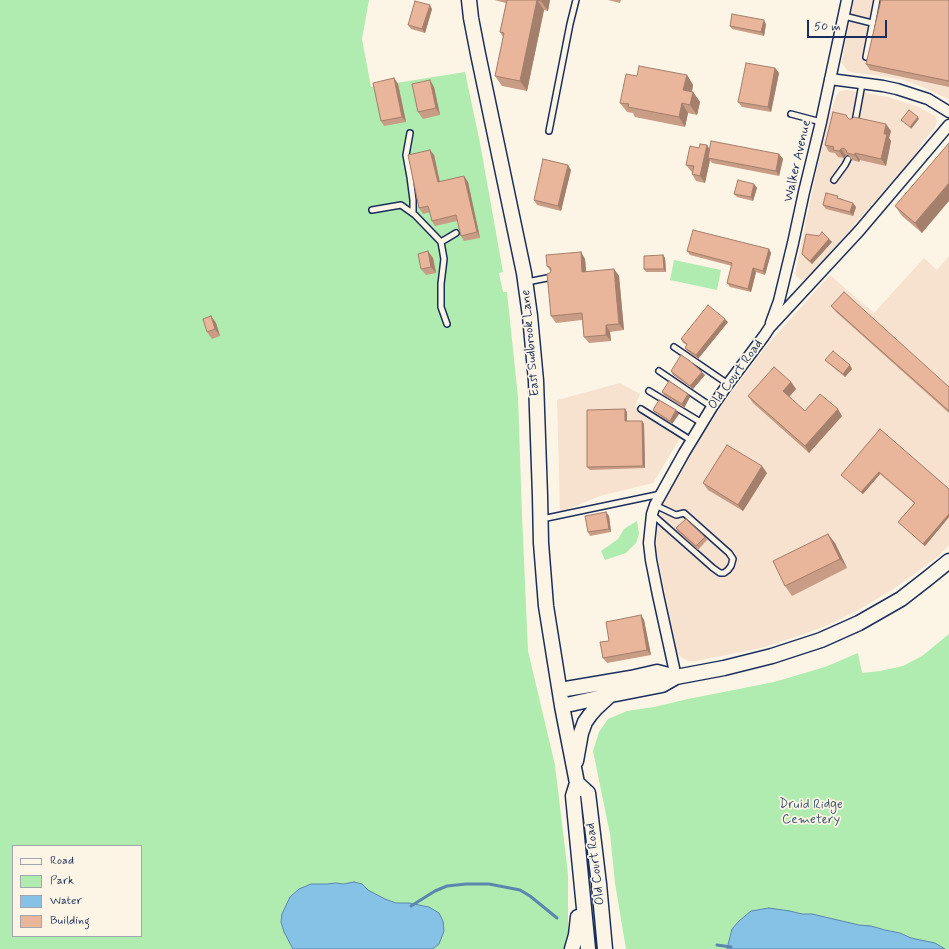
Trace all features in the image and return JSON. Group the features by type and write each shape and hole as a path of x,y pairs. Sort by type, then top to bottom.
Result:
{"main road":[{"name":"East Sudbrook Lane","path":"469,0 478,54 525,282 530,316 536,381 541,543 546,606 560,690"},
{"path":"562,706 662,685 676,677 724,668 772,656 821,640 871,617 901,598 949,560"},
{"path":"560,690 657,672 676,677"},
{"name":"Old Court Road","path":"560,690 575,776 574,796 588,949"},
{"path":"575,776 581,733 585,722 596,708 611,695"},
{"name":"Old Court Road","path":"575,776 588,794 605,949"},
{"path":"572,949 576,936 580,892 582,889"},
{"path":"602,918 612,949"}],"street":[{"name":"Walker Avenue","path":"770,327 780,301 847,0"},
{"path":"830,79 883,86 914,94 928,99 949,112"},
{"name":"Old Court Road","path":"676,677 651,560 649,543 654,510 712,407 770,327 858,231 949,126"}],"lane":[{"path":"549,131 576,0"},
{"path":"866,57 877,0"},
{"path":"844,16 872,23"},
{"path":"855,122 862,84"},
{"path":"791,114 821,122"},
{"path":"410,133 406,155 413,200 413,213"},
{"path":"834,180 845,166 848,159"},
{"path":"372,210 401,205 413,213 441,242 444,259 441,284 441,306 447,324"},
{"path":"441,242 456,233"},
{"path":"525,282 552,277"},
{"path":"674,347 728,384"},
{"path":"659,371 712,407"},
{"path":"649,391 702,423"},
{"path":"641,409 692,441"},
{"path":"541,520 662,494"},
{"path":"654,510 676,515 684,513 729,553 733,559 728,570 724,573 720,573 713,568 654,510"}],"shaded area":[{"path":"854,0 949,0 949,100 923,87 903,80 848,71 842,61"},
{"path":"847,90 888,97 919,107 935,116 937,121 935,127 923,142 919,150 811,275 802,280 795,274 825,130 836,96 840,91"},
{"path":"949,256 949,545 939,556 892,590 860,609 830,624 761,648 696,661 688,661 681,657 677,652 656,550 657,530 660,513 666,498 700,439 724,402 767,345 830,275 874,313 924,258 937,270"},
{"path":"620,383 640,394 635,406 680,438 653,483 600,496 560,512 557,400"}],"green space":[{"path":"0,0 369,0 362,39 371,87 465,72 480,143 503,272 499,273 503,292 507,292 518,397 528,651 555,765 568,874 568,935 565,949 0,949"},
{"path":"674,260 721,270 717,290 670,280"},
{"path":"637,521 639,534 636,543 626,553 605,560 601,551 618,539 624,529"},
{"name":"Druid Ridge Cemetery","path":"949,634 949,949 626,949 615,883 610,834 593,751 599,732 608,719 627,711 654,707 774,682 825,667 858,653 862,673 903,666 922,656"}],"water":[{"path":"354,882 362,884 368,890 385,899 396,903 409,903 429,907 439,913 443,921 444,931 439,944 432,949 293,949 284,932 281,922 282,914 290,897 299,889 311,884 343,884"},
{"path":"769,908 802,914 812,914 859,925 871,926 900,933 911,938 935,943 945,949 727,949 732,929 739,921 751,911"}],"building":[{"path":"507,0 537,0 520,81 495,76 504,33 500,32"},
{"path":"881,0 949,0 949,81 866,64"},
{"path":"415,1 430,5 422,29 408,25"},
{"path":"732,14 764,20 761,32 730,26"},
{"path":"746,63 775,68 768,107 738,102"},
{"path":"639,66 687,75 683,90 693,92 690,105 682,103 679,117 628,107 629,104 620,103 626,74 637,76"},
{"path":"394,78 402,117 381,121 373,83"},
{"path":"430,80 436,108 418,112 412,84"},
{"path":"909,110 918,117 910,127 901,120"},
{"path":"833,112 846,115 849,119 854,117 886,124 884,134 887,134 881,159 855,153 855,155 847,153 843,148 839,151 833,150 834,147 825,145"},
{"path":"711,141 779,154 776,171 708,158"},
{"path":"949,143 949,183 915,223 895,206"},
{"path":"700,144 707,145 700,176 692,174 694,166 686,165 690,146 699,148"},
{"path":"430,150 438,182 464,176 477,232 461,236 456,215 432,221 428,206 419,208 408,155"},
{"path":"543,159 568,165 558,206 534,200"},
{"path":"738,180 754,184 751,197 734,194"},
{"path":"826,193 838,196 837,198 853,203 850,212 823,205"},
{"path":"693,230 769,249 763,271 753,268 748,289 727,283 732,263 687,251"},
{"path":"822,232 829,239 810,261 802,254 806,234 819,236"},
{"path":"428,251 431,267 421,269 418,254"},
{"path":"581,252 582,272 614,269 619,324 606,325 606,335 584,337 582,313 551,316 547,274 550,273 551,270 550,267 547,266 546,255"},
{"path":"663,255 664,269 644,269 644,256"},
{"path":"844,292 949,387 949,411 831,306"},
{"path":"708,305 725,319 696,355 685,348 687,344 681,339"},
{"path":"211,316 215,329 207,332 203,319"},
{"path":"833,351 850,365 843,374 825,360"},
{"path":"681,355 702,372 690,386 671,371"},
{"path":"774,367 791,382 783,391 805,411 820,394 838,409 805,446 748,396"},
{"path":"669,381 688,394 682,404 662,392"},
{"path":"659,400 676,410 670,421 653,410"},
{"path":"625,409 625,421 642,421 643,466 587,467 587,410"},
{"path":"880,429 949,489 949,514 923,544 898,522 915,503 879,472 861,492 841,475"},
{"path":"727,445 762,466 738,505 703,483"},
{"path":"606,512 609,529 588,532 585,516"},
{"path":"686,519 705,537 696,546 676,528"},
{"path":"828,534 840,559 785,586 773,561"},
{"path":"641,615 647,650 603,658 600,642 609,641 606,622"}],"waterway":[{"path":"411,906 435,891 447,886 489,884 520,890 530,896 557,918"},
{"path":"717,945 731,947"}]}
